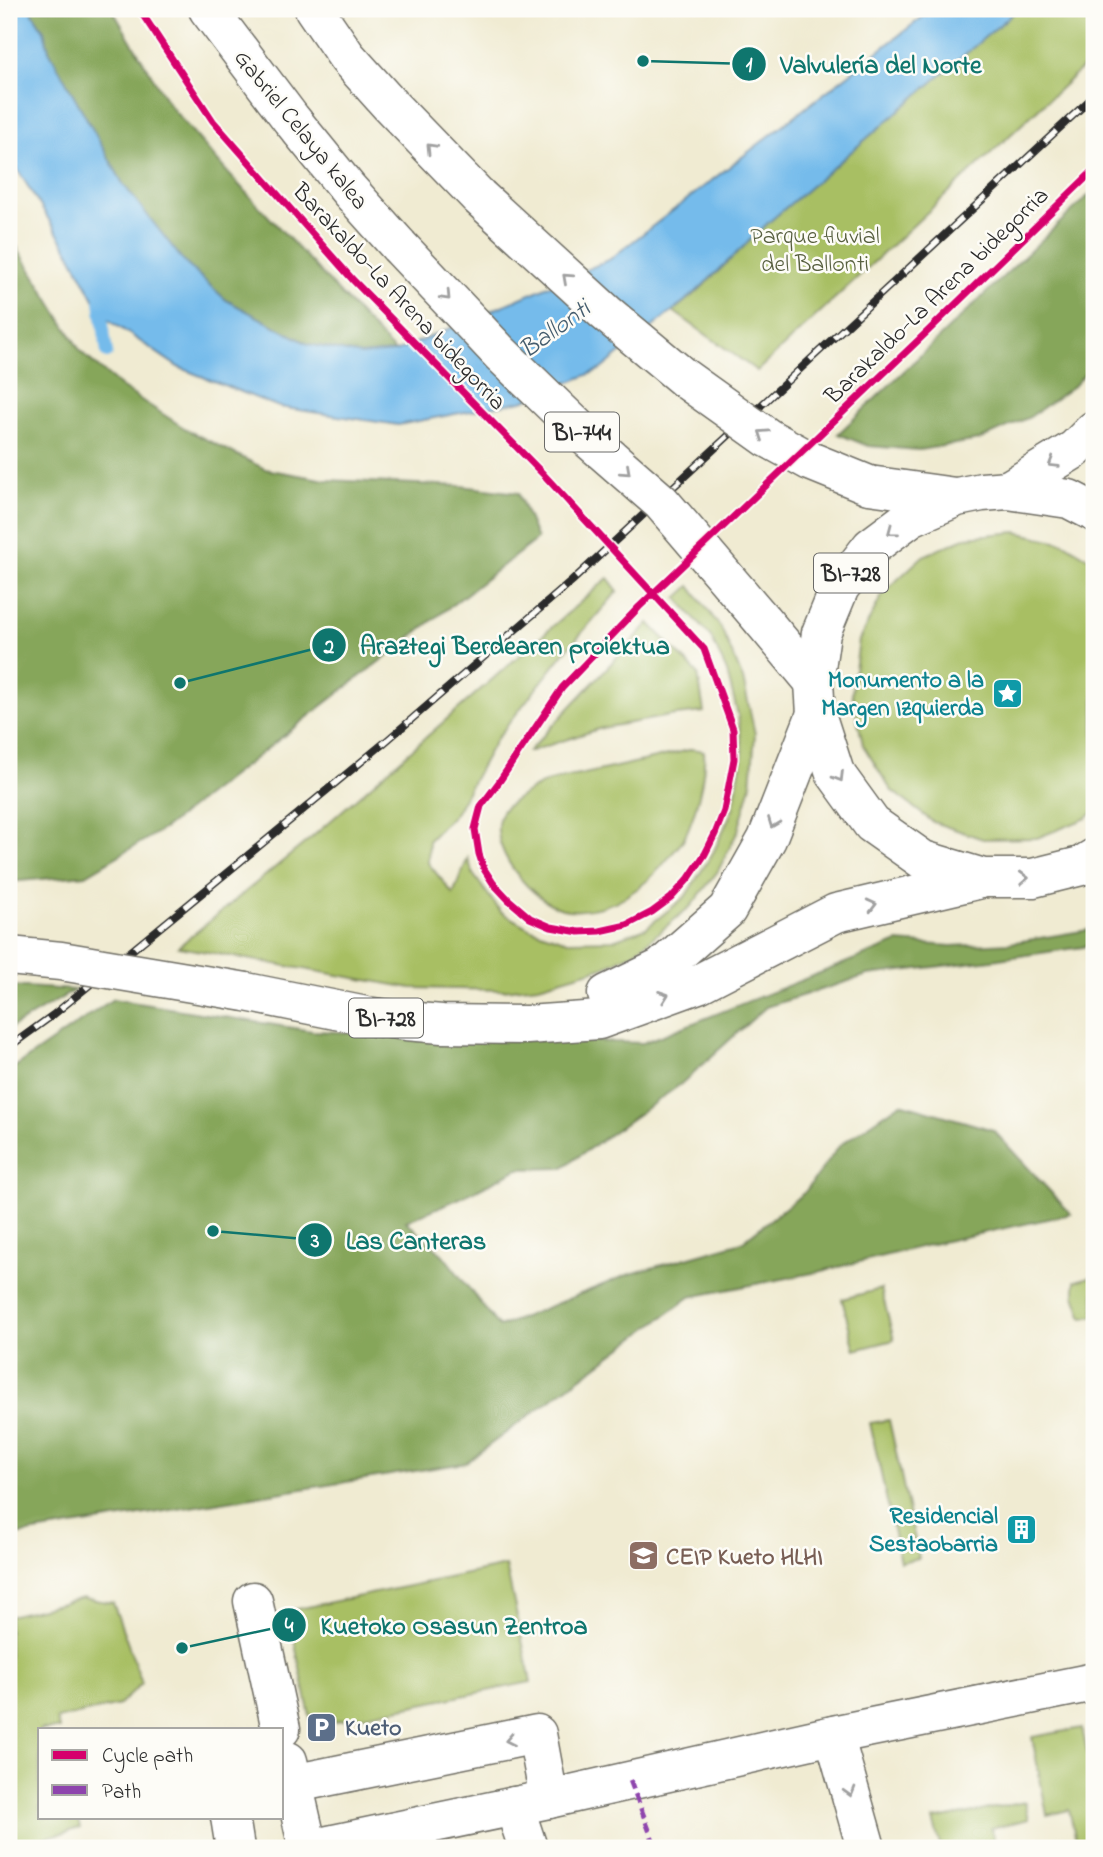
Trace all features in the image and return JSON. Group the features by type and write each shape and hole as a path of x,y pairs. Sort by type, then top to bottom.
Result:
{"main road":[{"name":"Gabriel Celaya kalea","path":"208,9 291,119 399,246 500,353 661,502 762,620 815,698"},
{"path":"314,9 347,57 479,197 606,313 684,378 768,438 810,461 869,485 957,497"},
{"name":"BI-728","path":"1008,490 1075,449 1094,430"},
{"name":"BI-728","path":"527,1025 596,999 661,968 727,910 767,839 815,698 821,633 840,587 871,547 911,517 957,497 986,491 1008,490 1069,499 1094,512"},
{"name":"BI-728","path":"815,698 835,773 872,824 923,860 983,878"},
{"name":"BI-728","path":"9,957 61,961 406,1021 527,1025 599,1020 698,984 836,913 983,878 1033,878 1081,866 1094,858"},
{"path":"253,1601 282,1728"},
{"path":"314,1848 834,1735 1094,1682"},
{"path":"288,1785 537,1734 528,1848"},
{"path":"834,1735 866,1848"},
{"path":"284,1748 288,1785 308,1848"},
{"path":"230,1818 235,1848"}],"green space":[{"path":"30,9 112,9 170,106 228,173 395,352 361,355 308,344 226,300 185,263 123,184 49,51 44,31"},
{"name":"Parque fluvial del Ballonti","path":"1018,9 1094,9 1094,57 757,371 673,311 698,291 769,222"},
{"path":"1094,190 1094,362 1076,384 1030,417 979,440 919,450 868,446 838,434"},
{"path":"9,234 81,352 121,387 189,431 265,469 326,480 461,486 518,493 537,539 165,828 86,875 9,882"},
{"path":"1016,532 1064,543 1094,561 1094,812 1087,818 1037,838 983,839 933,822 891,790 863,745 852,693 859,640 883,593 923,556 967,537"},
{"path":"608,578 618,591 565,652 495,741 456,812 429,840 428,863 453,894 468,858 473,874 501,912 531,929 568,941 613,940 646,928 685,897 714,851 733,809 743,753 738,715 727,672 711,637 677,598 690,586 721,628 743,679 755,734 751,785 738,831 718,871 691,906 634,953 604,967 539,986 503,990 412,988 178,947 311,838"},
{"path":"649,623 698,674 704,712 602,728 528,752"},
{"path":"693,749 704,751 704,761 699,796 688,829 661,867 639,888 599,908 568,910 540,897 514,871 499,839 498,824 503,810 519,797 555,780"},
{"path":"1094,929 1094,941 1083,947 868,975 766,1007 681,1084 562,1168 518,1169 406,1221 443,1255 499,1327 627,1275 742,1242 805,1192 840,1145 901,1103 993,1130 1071,1214 818,1272 690,1297 465,1463 9,1536 9,1071 113,999 312,1031 643,1043 898,942 951,946 1010,943"},
{"path":"9,986 75,990 9,1029"},
{"path":"1094,1276 1094,1316 1083,1318 1075,1295 1075,1281"},
{"path":"881,1289 894,1340 855,1350 842,1299"},
{"path":"889,1420 919,1558 900,1562 870,1423"},
{"path":"506,1566 531,1682 312,1726 288,1611"},
{"path":"83,1598 113,1603 142,1683 119,1705 57,1719 59,1728 38,1728 38,1818 77,1818 80,1828 9,1848 9,1616"},
{"path":"1082,1728 1094,1784 1094,1848 1078,1848 1069,1810 1047,1815 1032,1737"},
{"path":"1025,1802 1029,1819 991,1828 996,1848 941,1848 933,1820"}],"water":[{"name":"Ballonti","path":"9,9 30,9 44,31 49,51 123,184 185,263 226,300 308,344 361,355 395,352 609,260 933,9 1018,9 769,222 697,291 600,370 522,401 398,425 279,407 178,367 103,316 68,250 9,156"}],"waterway":[{"path":"100,301 107,353"}],"railway":[{"path":"9,1047 53,1015 384,743 572,581 1094,96"}],"marked path":[{"path":"630,1780 656,1848"}],"cycle path":[{"name":"Barakaldo-La Arena bidegorria","path":"139,9 213,121 353,280 544,475 704,649 733,729 734,759 724,811 715,834 689,878 671,898 652,912 627,925 579,932 551,927 530,918 493,883 484,869 475,829 481,806 562,688 639,607 928,331 1094,170"}],"place":[{"name":"Valvulería del Norte","path":"643,61"},
{"name":"Araztegi Berdearen proiektua","path":"180,683"},
{"name":"Monumento a la Margen Izquierda","path":"1007,693"},
{"name":"Las Canteras","path":"213,1231"},
{"name":"Residencial Sestaobarria","path":"1021,1529"},
{"name":"CEIP Kueto HLHI","path":"643,1556"},
{"name":"Kuetoko Osasun Zentroa","path":"182,1648"},
{"name":"Kueto","path":"322,1727"}]}
